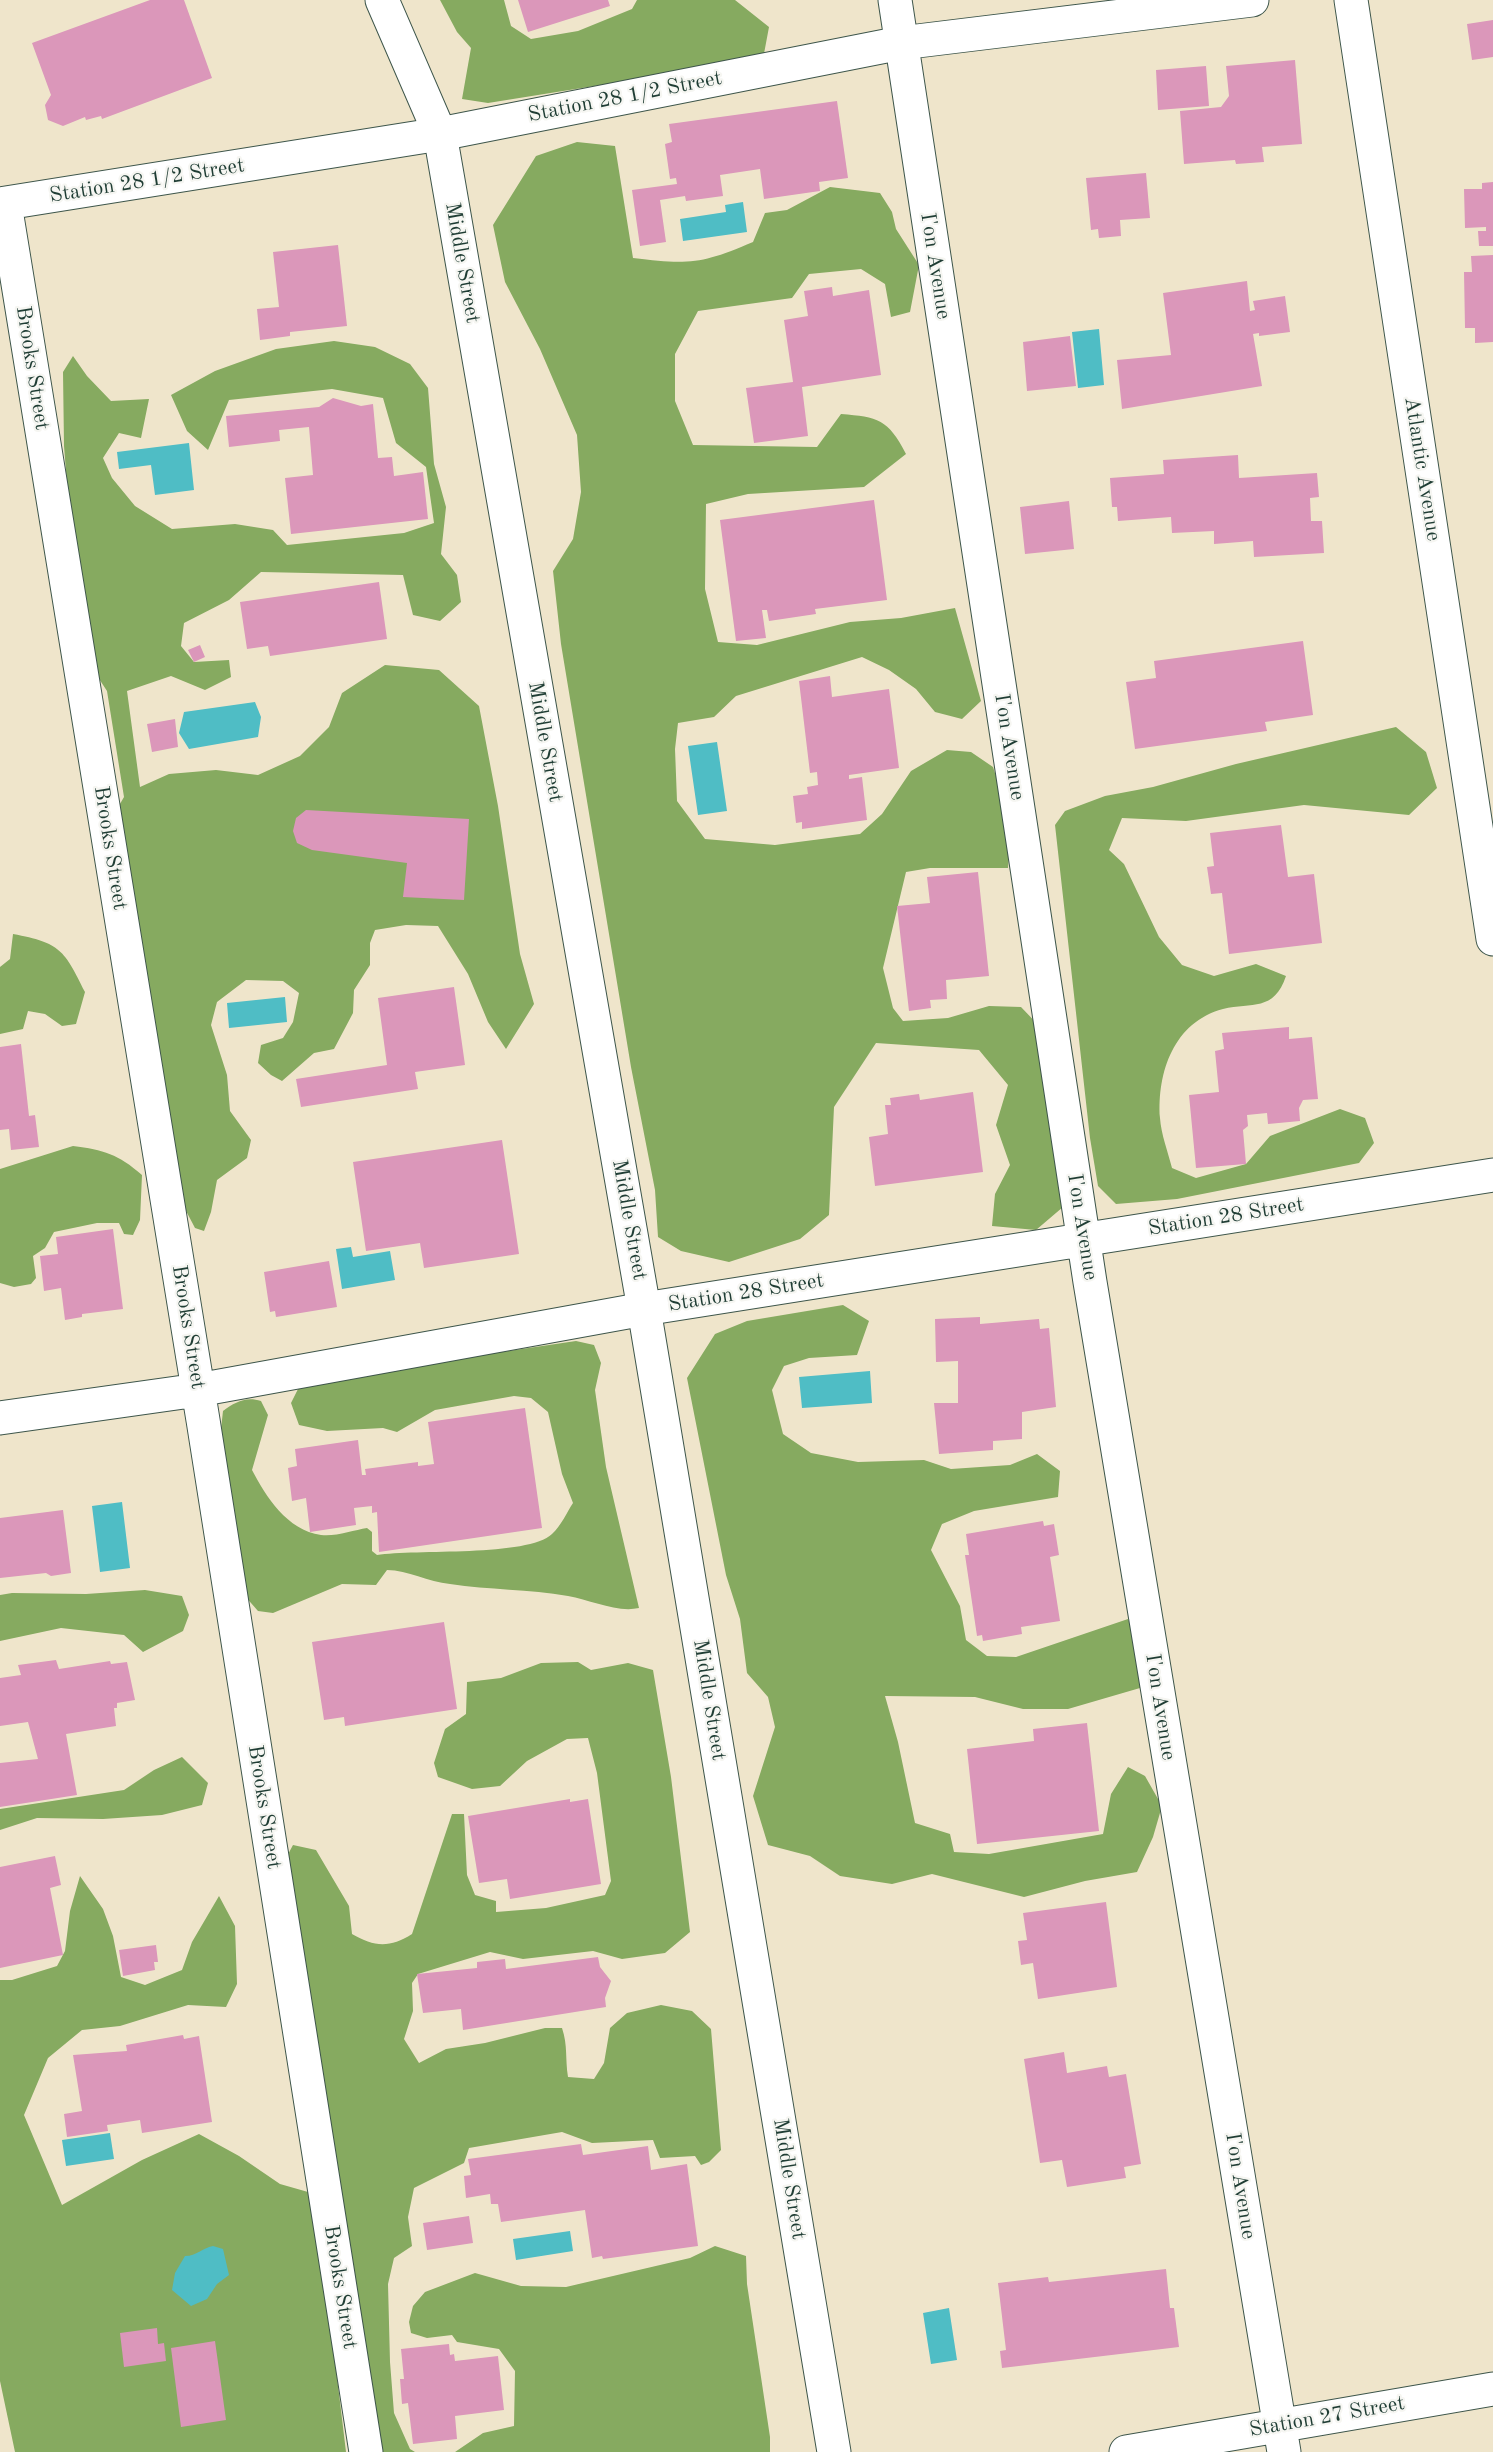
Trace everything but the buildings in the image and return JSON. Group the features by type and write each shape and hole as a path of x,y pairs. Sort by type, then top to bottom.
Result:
{"street":[{"name":"Middle Street","path":"382,0 440,134 644,1309 834,2452"},
{"name":"I'on Avenue","path":"895,0 1084,1240 1282,2439"},
{"name":"Station 28 1/2 Street","path":"2,204 440,134 901,43 1252,0"},
{"name":"Atlantic Avenue","path":"1351,0 1493,939"},
{"name":"Brooks Street","path":"2,204 198,1390 366,2452"},
{"name":"Station 28 Street","path":"0,1418 198,1390 644,1309 1493,1175"},
{"name":"Station 27 Street","path":"1126,2452 1282,2439 1493,2389"}],"green space":[{"path":"440,0 504,0 511,26 531,39 578,31 632,9 637,0 735,0 769,27 763,59 488,103 462,99 471,48 457,32"},
{"path":"577,142 615,146 633,258 682,262 720,255 753,242 765,213 787,210 830,187 880,193 892,212 896,229 919,265 910,312 891,317 885,284 861,269 809,274 792,298 698,311 675,354 675,401 693,445 817,447 841,414 881,422 893,433 906,454 864,487 748,494 706,504 705,589 718,642 757,645 850,622 901,618 955,608 981,701 962,719 935,712 916,689 889,670 862,657 736,696 714,717 678,723 675,749 677,801 705,839 775,845 860,834 882,814 911,771 947,750 971,752 993,767 1011,822 1008,868 930,868 906,872 883,968 893,1008 903,1021 948,1018 989,1006 1021,1007 1043,1030 1063,1207 1036,1230 992,1226 995,1194 1010,1165 996,1125 1008,1085 979,1050 876,1043 834,1107 829,1215 800,1239 729,1262 681,1251 658,1237 655,1190 631,1067 561,644 553,571 573,539 581,492 577,435 540,349 505,282 493,225 536,156"},
{"path":"334,341 375,347 410,364 428,388 434,464 446,507 441,554 457,575 461,602 440,621 413,615 403,575 261,572 229,600 184,623 181,646 194,662 229,660 231,677 205,690 171,676 127,691 140,787 169,774 216,770 258,775 300,756 329,727 342,693 385,665 439,670 479,706 498,806 520,954 534,1004 506,1049 488,1022 468,974 438,926 406,925 375,930 370,943 370,965 354,990 353,1013 334,1049 314,1053 282,1081 258,1063 261,1045 283,1038 293,1022 299,993 283,981 246,980 217,1002 211,1025 227,1075 230,1111 251,1140 247,1158 217,1180 211,1212 204,1231 195,1228 184,1207 117,809 124,797 107,691 92,668 69,509 64,446 63,372 73,356 87,376 111,401 149,399 141,438 119,433 103,458 112,478 135,506 172,529 235,524 273,530 287,545 404,533 434,523 426,467 396,443 383,398 332,389 229,400 208,450 187,431 171,395 215,371 276,349"},
{"path":"1396,727 1426,752 1437,788 1409,815 1304,805 1186,821 1122,818 1109,850 1124,864 1159,937 1182,965 1214,976 1256,964 1286,976 1275,995 1268,1000 1253,1005 1223,1009 1192,1025 1172,1051 1162,1083 1160,1118 1172,1168 1196,1178 1246,1164 1270,1136 1340,1109 1365,1118 1374,1143 1359,1163 1177,1199 1116,1204 1098,1186 1090,1138 1055,825 1065,811 1105,796 1153,787 1236,764"},
{"path":"13,934 51,945 72,966 85,992 76,1024 62,1026 45,1014 28,1011 23,1029 0,1034 0,967 10,959"},
{"path":"73,1146 110,1154 142,1175 140,1220 133,1235 124,1234 119,1223 97,1223 54,1232 45,1248 33,1256 36,1278 31,1284 14,1287 0,1283 0,1169"},
{"path":"843,1305 869,1321 857,1355 809,1358 784,1366 772,1390 783,1434 811,1453 858,1462 924,1460 951,1469 1010,1465 1037,1454 1060,1471 1058,1497 974,1511 942,1524 931,1550 960,1606 966,1640 987,1656 1016,1657 1128,1619 1144,1653 1140,1688 1068,1709 1023,1709 975,1697 885,1696 898,1742 915,1823 950,1834 954,1852 989,1854 1103,1834 1111,1794 1128,1767 1145,1776 1162,1806 1153,1837 1137,1872 1085,1881 1024,1897 932,1874 892,1884 840,1876 810,1856 768,1845 753,1796 775,1727 768,1697 747,1673 740,1619 726,1575 687,1378 715,1334 747,1321"},
{"path":"576,1341 594,1345 601,1363 595,1390 606,1467 639,1608 622,1609 553,1594 442,1583 387,1570 376,1585 342,1584 273,1613 258,1611 244,1595 218,1456 223,1411 241,1401 250,1399 261,1401 268,1415 252,1470 279,1511 298,1527 309,1532 332,1535 367,1528 372,1532 372,1551 377,1555 470,1551 520,1546 539,1541 552,1534 573,1503 562,1474 548,1412 531,1398 514,1396 435,1410 397,1432 383,1428 327,1431 299,1425 291,1403 298,1389 400,1367"},
{"path":"145,1590 182,1596 189,1615 183,1631 143,1652 124,1635 61,1628 0,1641 0,1595 12,1593 86,1594"},
{"path":"578,1662 591,1670 628,1663 653,1670 671,1777 690,1932 665,1953 622,1959 593,1951 523,1959 490,1952 418,1974 412,1983 413,2011 404,2039 419,2063 446,2049 485,2043 545,2028 562,2028 568,2077 594,2079 604,2063 610,2028 627,2013 661,2005 692,2011 711,2029 721,2150 709,2162 701,2165 695,2156 660,2158 653,2140 592,2143 562,2132 469,2148 464,2163 414,2188 408,2217 412,2246 394,2258 388,2284 394,2413 410,2449 415,2452 377,2452 286,1858 293,1845 316,1850 349,1906 352,1934 382,1944 396,1942 412,1934 452,1814 464,1814 467,1875 475,1895 496,1901 496,1912 546,1908 605,1895 611,1881 597,1773 588,1738 567,1739 527,1761 500,1786 472,1789 438,1777 434,1763 445,1729 466,1714 467,1682 501,1678 541,1663"},
{"path":"182,1757 208,1783 202,1805 162,1815 103,1819 37,1818 0,1830 0,1809 124,1790 154,1770"},
{"path":"80,1876 103,1909 113,1936 121,1977 145,1985 182,1970 192,1942 219,1896 235,1926 237,1984 226,2007 188,2005 120,2026 82,2030 48,2058 24,2115 62,2205 142,2160 199,2134 239,2156 280,2184 315,2194 346,2452 15,2452 0,2381 0,1980 12,1980 57,1966 65,1951 70,1911"},
{"path":"715,2246 746,2256 747,2284 770,2437 770,2452 455,2452 483,2433 514,2426 515,2371 499,2349 457,2342 452,2335 427,2338 411,2333 409,2322 413,2306 425,2292 475,2273 521,2286 566,2287 690,2258"}],"water":[{"path":"743,202 747,232 683,241 680,219 726,212 725,205"},
{"path":"1099,329 1104,385 1078,388 1072,332"},
{"path":"189,443 194,490 155,495 151,465 119,469 117,452"},
{"path":"255,702 261,717 258,737 189,749 179,733 184,712"},
{"path":"717,742 727,811 698,815 688,746"},
{"path":"285,997 287,1022 229,1028 227,1003"},
{"path":"351,1247 353,1257 390,1251 395,1280 342,1289 336,1249"},
{"path":"870,1371 872,1403 802,1408 799,1377"},
{"path":"122,1502 130,1568 100,1572 92,1506"},
{"path":"110,2133 114,2159 66,2166 62,2140"},
{"path":"570,2231 573,2251 516,2260 513,2239"},
{"path":"213,2246 223,2249 229,2275 217,2284 207,2299 191,2306 172,2290 175,2273 185,2256"},
{"path":"949,2308 957,2360 931,2364 923,2313"}]}
